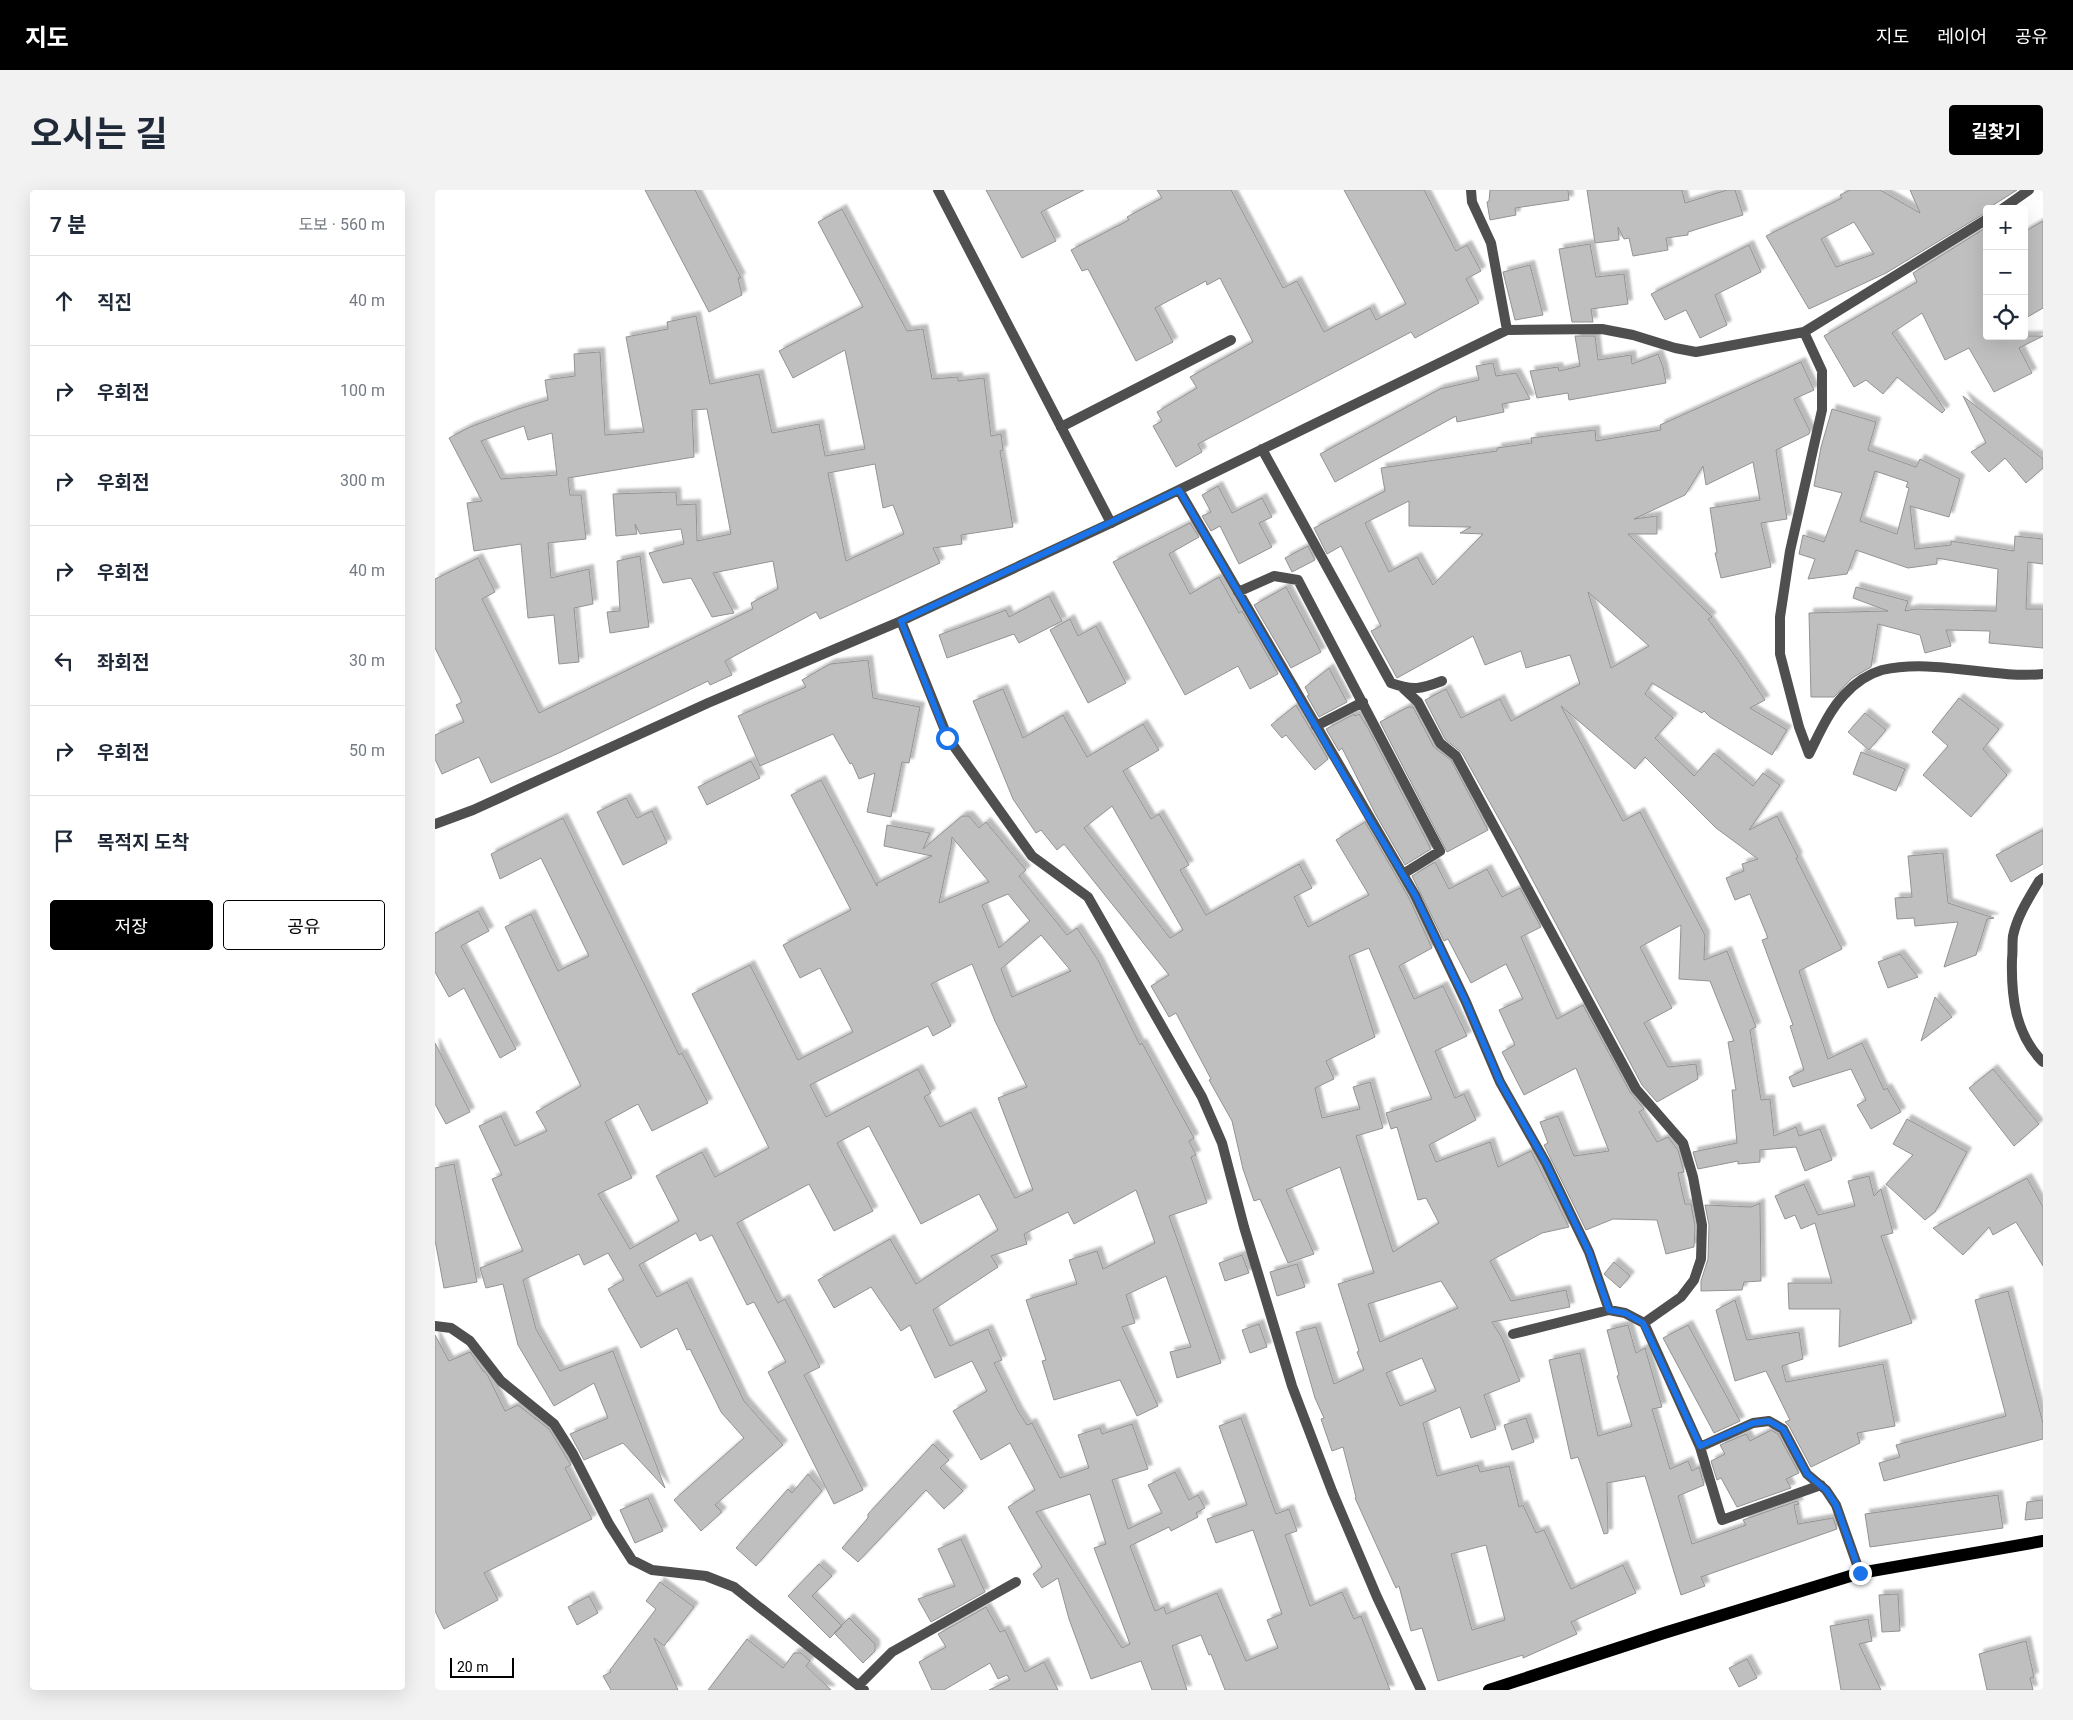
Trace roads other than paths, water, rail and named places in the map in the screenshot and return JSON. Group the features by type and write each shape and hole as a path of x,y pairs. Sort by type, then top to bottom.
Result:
{"main road":[{"path":"1489,1690 1664,1633 1860,1573 2043,1542"}],"street":[{"path":"938,190 1111,523"},
{"path":"1471,190 1472,202 1491,243 1507,330"},
{"path":"2008,205 2029,190"},
{"path":"435,824 473,810 708,703 901,621 1111,523 1507,330 1602,330 1633,335 1675,348 1696,352 1804,332 1983,221"},
{"path":"1804,332 1822,371 1822,410 1790,551 1779,618 1780,654 1799,727 1809,754 1825,721 1843,696 1860,681 1882,670 1925,666 1988,672 2043,674"},
{"path":"1061,427 1231,340"},
{"path":"1262,449 1391,683 1403,688 1420,689 1442,681"},
{"path":"1179,490 1415,895 1466,1002 1500,1082 1546,1163 1589,1252 1609,1310"},
{"path":"1238,592 1274,576 1298,580 1440,851 1403,874"},
{"path":"901,621 947,738 1032,856 1088,898 1202,1096 1222,1143 1244,1226 1295,1394 1332,1491 1377,1597 1421,1690"},
{"path":"1403,688 1418,702 1440,743 1456,756 1637,1089 1683,1143 1693,1177 1702,1225 1701,1259 1694,1280 1681,1297 1643,1323"},
{"path":"1316,726 1363,702"},
{"path":"2043,878 2039,880 2024,906 2013,936 2012,997 2021,1029 2036,1055 2043,1062"},
{"path":"1513,1334 1609,1310 1625,1313 1643,1323 1700,1446 1723,1520 1821,1485"},
{"path":"435,1326 451,1328 470,1341 501,1381 555,1424 573,1454 609,1524 632,1560 652,1570 706,1576 734,1587 862,1687 892,1652 1015,1582"},
{"path":"1700,1446 1753,1423 1769,1421 1783,1429 1807,1474 1826,1490 1836,1505 1860,1573"}]}
